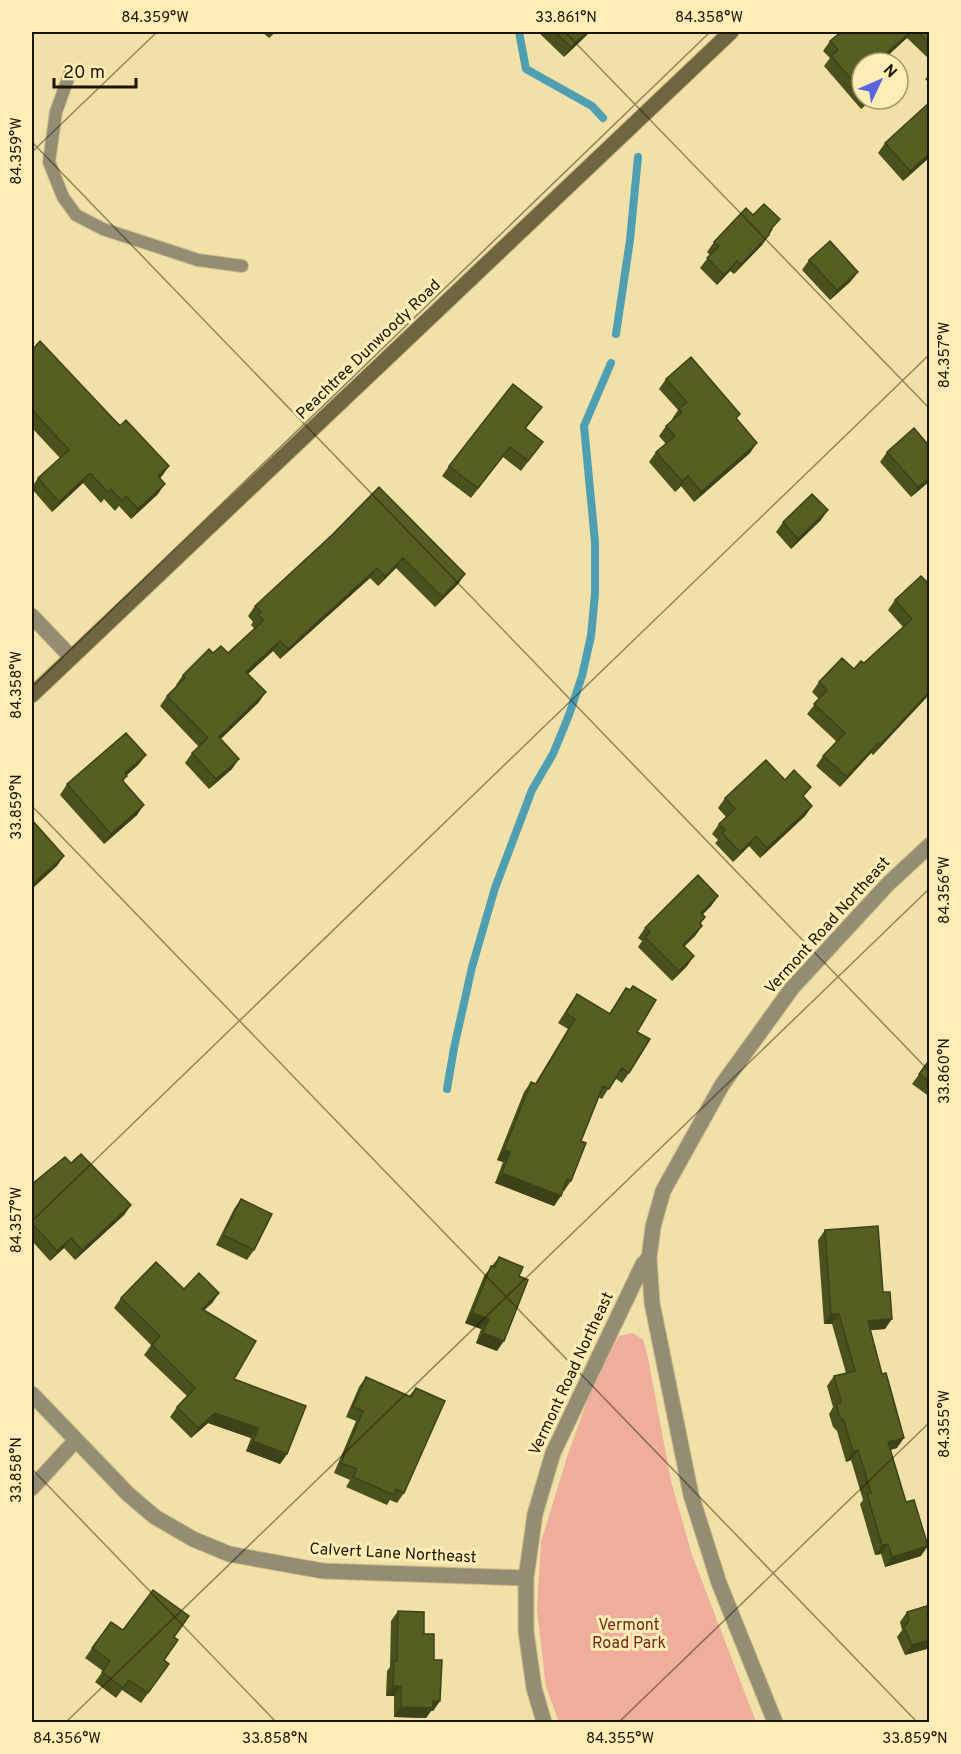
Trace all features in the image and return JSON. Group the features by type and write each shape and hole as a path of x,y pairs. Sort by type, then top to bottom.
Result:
{"main road":[{"name":"Peachtree Dunwoody Road","path":"32,695 731,32"}],"street":[{"path":"32,616 71,657"},
{"name":"Vermont Road Northeast","path":"775,1722 719,1583 691,1495 652,1303 649,1258 652,1227 663,1191 722,1085 792,987 888,884 930,845"},
{"name":"Vermont Road Northeast","path":"544,1722 534,1688 526,1631 526,1578 535,1514 553,1454 643,1264 649,1258"},
{"name":"Calvert Lane Northeast","path":"32,1394 128,1494 155,1517 193,1539 229,1554 323,1571 526,1578"},
{"path":"32,1488 76,1440"}],"lane":[{"path":"70,73 56,112 49,162 63,197 76,215 103,229 198,260 242,266"}],"green space":[{"name":"Vermont Road Park","path":"632,1333 643,1339 671,1481 692,1555 756,1722 559,1722 546,1687 537,1610 541,1542 567,1457 595,1379 619,1336"}],"building":[{"path":"555,32 587,32 571,47"},
{"path":"841,32 910,32 889,51 850,51 850,77 831,56 838,50 830,41"},
{"path":"918,32 930,32 930,43"},
{"path":"930,102 930,153 910,171 885,143"},
{"path":"764,204 780,219 770,230 769,235 741,264 737,261 724,275 707,258 719,246 714,242 746,208 753,215"},
{"path":"830,241 858,272 837,290 809,260"},
{"path":"40,341 120,426 126,420 169,466 158,476 165,484 138,509 126,496 122,501 111,489 108,492 90,473 59,502 38,478 69,450 32,410 32,350"},
{"path":"691,357 740,414 736,418 757,443 701,492 688,476 682,481 656,452 675,436 666,426 682,412 679,409 687,402 666,379"},
{"path":"513,384 542,407 525,428 543,442 528,461 510,447 478,488 449,466"},
{"path":"914,428 930,447 930,477 918,487 887,452"},
{"path":"379,487 465,574 442,597 403,558 385,576 377,568 288,649 280,641 246,672 266,692 219,737 239,759 216,779 192,753 208,738 167,696 185,678 183,675 209,649 213,653 221,646 228,653 264,620 258,615 261,612 255,606 332,535"},
{"path":"812,494 828,510 798,539 783,522"},
{"path":"921,576 930,585 930,691 847,777 823,756 845,733 814,704 827,690 819,682 842,658 854,669 861,661 864,663 912,619 895,600"},
{"path":"126,733 146,755 125,773 127,776 122,780 144,805 111,834 67,784"},
{"path":"766,760 785,780 794,770 811,787 803,796 812,806 767,848 756,836 740,852 722,833 725,830 719,824 735,809 725,798"},
{"path":"32,820 64,856 32,885"},
{"path":"698,875 718,896 701,913 705,917 700,923 702,926 683,945 694,956 679,971 645,937 650,932 645,928"},
{"path":"633,986 656,1000 637,1032 650,1039 629,1073 622,1068 609,1089 603,1086 581,1141 586,1143 571,1181 567,1179 561,1196 502,1173 510,1152 504,1150 531,1082 536,1084 575,1019 566,1013 577,994 610,1014 626,988 630,990"},
{"path":"930,1059 930,1082 919,1074"},
{"path":"81,1154 131,1205 82,1250 71,1238 57,1251 32,1223 32,1184 65,1157 71,1163"},
{"path":"241,1199 272,1214 254,1250 223,1235"},
{"path":"878,1226 883,1292 890,1292 892,1319 868,1321 882,1374 886,1373 904,1438 888,1442 906,1502 914,1500 928,1546 892,1557 888,1544 882,1545 867,1494 871,1493 858,1450 853,1452 844,1421 840,1417 836,1404 841,1402 834,1376 855,1371 839,1314 831,1314 825,1230"},
{"path":"499,1257 523,1267 519,1276 528,1280 504,1341 483,1333 489,1319 472,1313 491,1266 495,1267"},
{"path":"156,1262 184,1289 199,1273 219,1293 202,1309 256,1341 234,1379 306,1406 287,1454 253,1441 258,1428 215,1413 198,1428 177,1407 195,1388 152,1345 160,1336 121,1298"},
{"path":"366,1377 411,1397 416,1388 445,1401 404,1493 396,1489 394,1495 353,1477 357,1469 341,1463 363,1411 353,1407"},
{"path":"153,1590 189,1616 174,1637 178,1640 164,1660 169,1664 148,1693 129,1680 123,1688 102,1672 110,1661 92,1648 111,1622 123,1630"},
{"path":"930,1605 930,1640 912,1645 904,1627 909,1620 907,1612"},
{"path":"398,1611 424,1612 424,1634 434,1634 434,1660 442,1660 440,1701 433,1701 433,1708 401,1707 401,1686 393,1686 394,1661 397,1661"}],"waterway":[{"path":"519,32 526,69 592,106 603,118"},
{"path":"616,334 630,240 638,157"},
{"path":"447,1089 472,967 495,888 532,790 553,754 582,676 591,636 595,594 595,542 584,426 611,363"}]}
